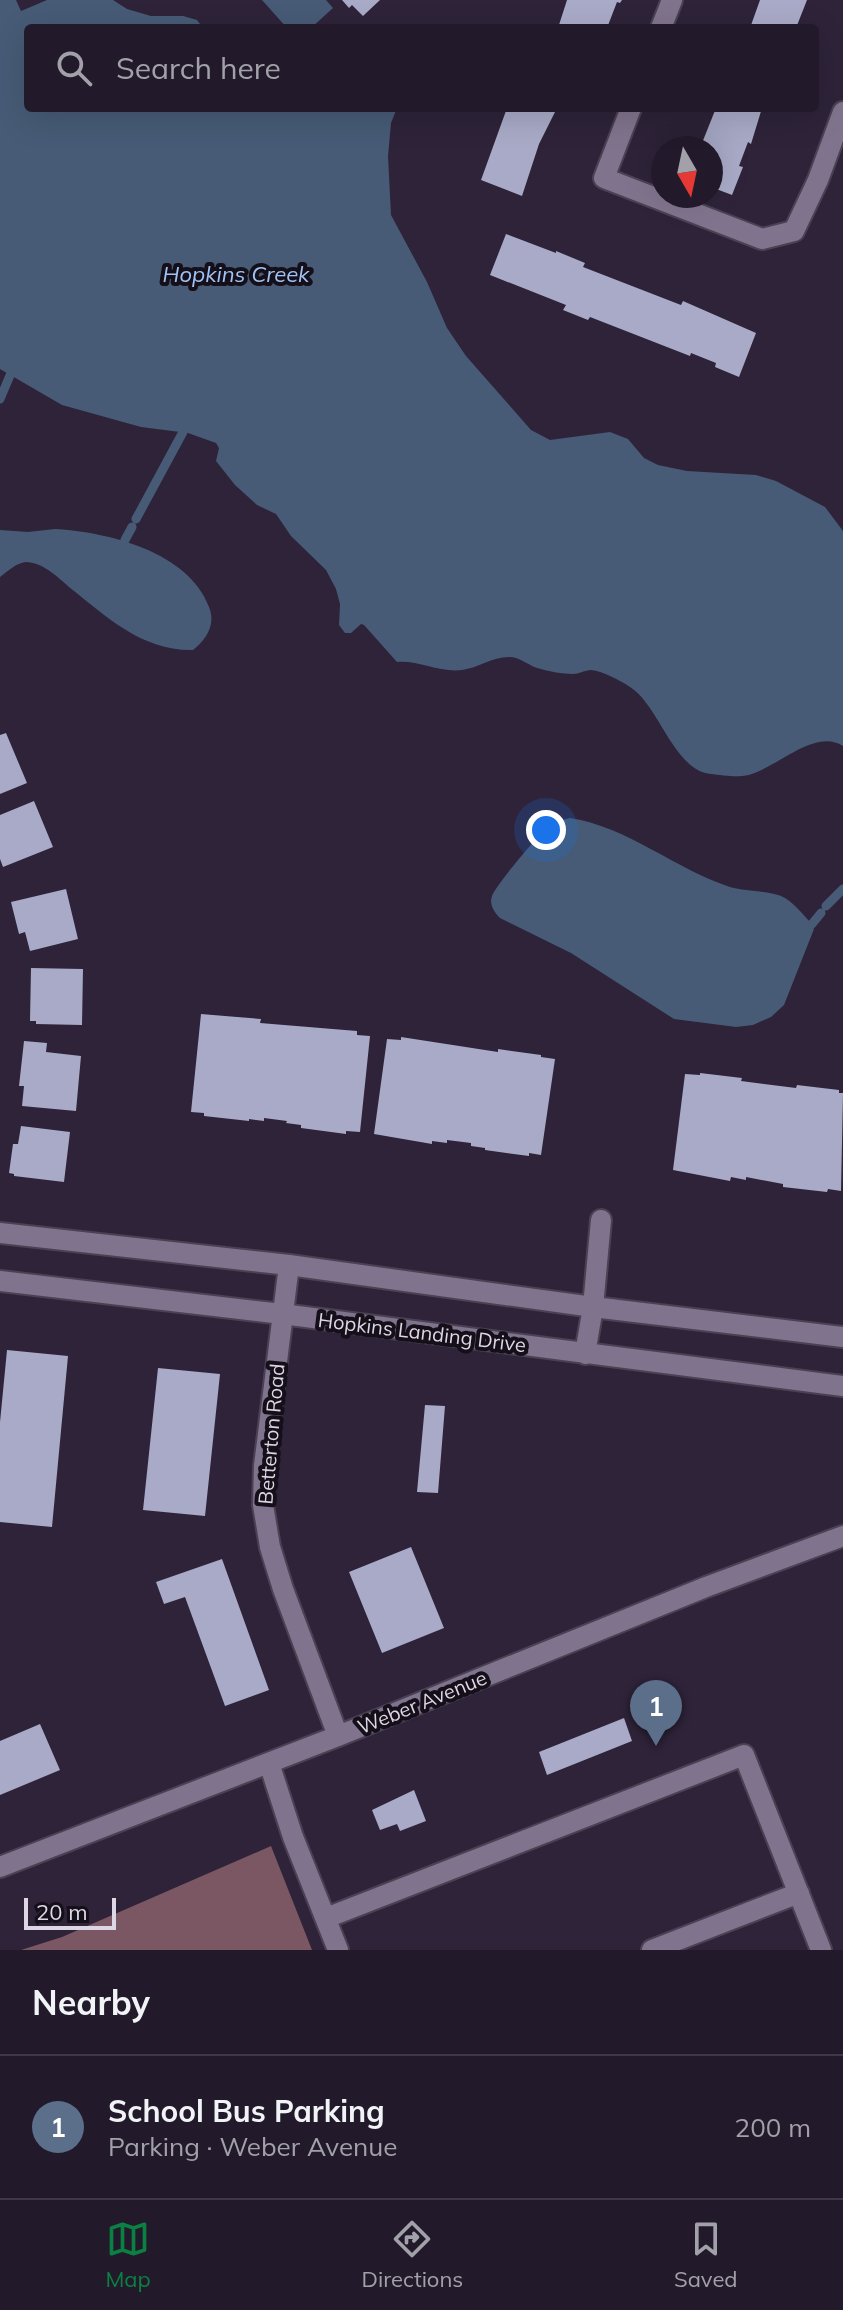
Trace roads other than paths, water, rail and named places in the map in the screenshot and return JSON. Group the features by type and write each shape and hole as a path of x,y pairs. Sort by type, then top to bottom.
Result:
{"street":[{"path":"663,24 672,0"},
{"path":"629,112 604,178 762,239 794,231 818,180 843,112"},
{"path":"585,1354 601,1220"},
{"path":"0,1233 289,1265 593,1307 843,1337"},
{"name":"Betterton Road","path":"289,1265 264,1466 263,1505 270,1547 283,1589 338,1736"},
{"name":"Hopkins Landing Drive","path":"0,1281 843,1386"},
{"name":"Weber Avenue","path":"0,1867 338,1736 706,1587 843,1536"},
{"path":"326,1918 744,1755 821,1950"},
{"path":"269,1763 293,1837 338,1950"},
{"path":"652,1950 799,1893"}],"water":[{"name":"Hopkins Creek","path":"0,0 16,0 21,11 47,0 113,0 127,9 151,16 183,16 197,20 200,24 24,24 24,112 395,112 391,123 388,156 391,215 427,282 447,328 466,356 531,430 550,440 610,432 628,439 644,458 658,465 687,471 756,475 776,481 825,507 843,531 843,746 818,742 753,774 711,774 687,762 640,696 601,672 555,672 509,657 454,670 397,662 364,625 345,633 339,625 340,604 336,589 326,570 291,536 276,514 257,505 235,485 216,461 219,448 216,443 188,433 141,427 62,405 0,369"},
{"path":"262,0 326,0 333,8 315,24 283,24"},
{"path":"55,529 122,540 144,548 184,572 199,588 209,607 211,625 206,636 193,650 157,645 111,620 38,564 19,564 0,577 0,530 28,532"},
{"path":"570,818 612,830 730,887 779,895 792,903 814,929 784,1005 771,1017 753,1025 736,1027 674,1019 571,953 500,918 491,902 495,890 552,823"}],"waterway":[{"path":"0,399 11,373"},
{"path":"136,519 183,432"},
{"path":"125,540 132,527"},
{"path":"826,906 843,889"},
{"path":"812,924 821,913"}],"place":[{"name":"School Bus Parking","path":"656,1746"}]}
